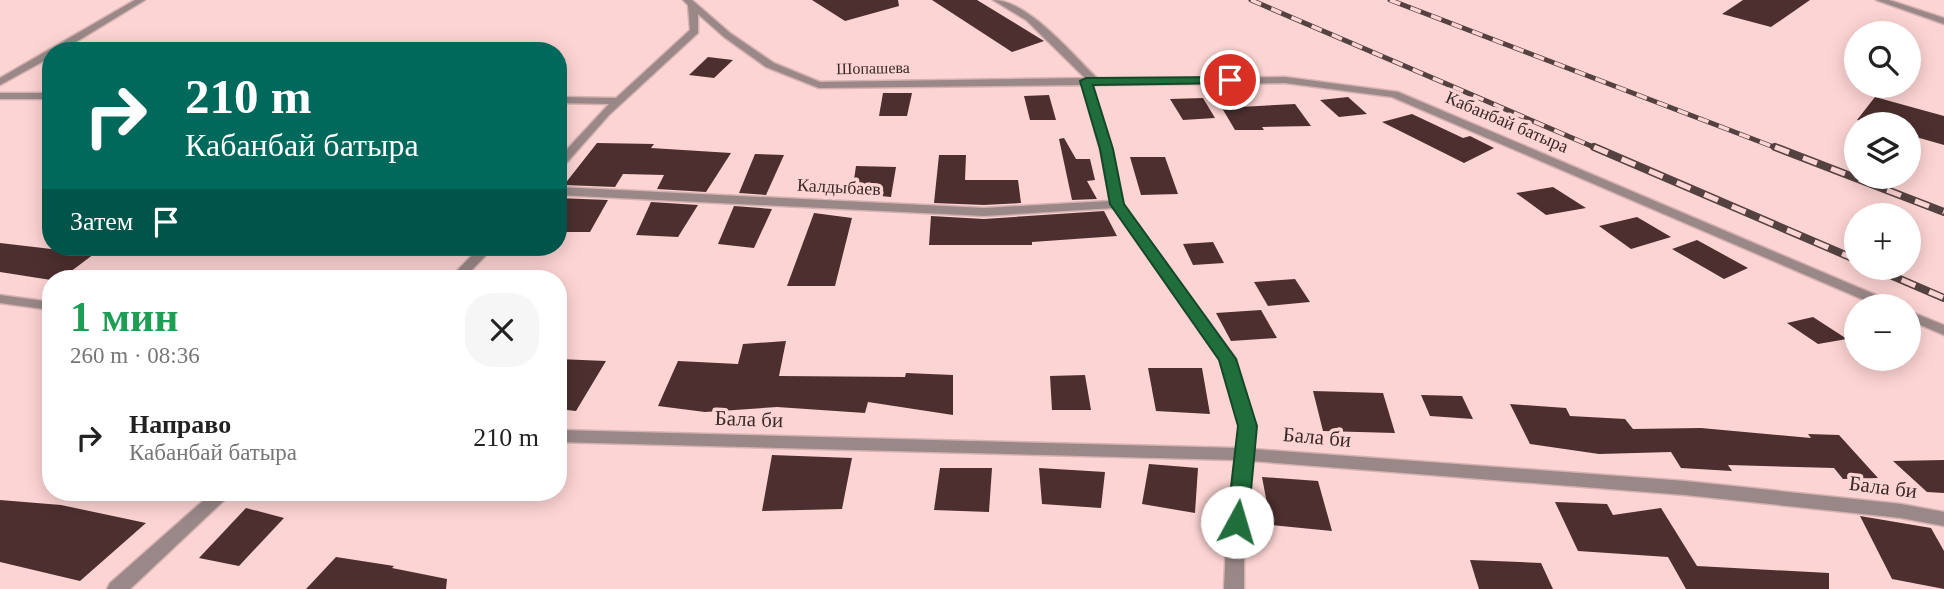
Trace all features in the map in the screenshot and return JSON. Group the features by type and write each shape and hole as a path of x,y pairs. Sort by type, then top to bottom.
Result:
{"street":[{"path":"69,42 141,0"},
{"path":"997,0 1029,18 1090,81 1117,204 1228,359 1247,426 1235,544 1234,589"},
{"path":"1880,0 1944,20"},
{"path":"567,156 619,101 695,31 690,2"},
{"name":"Шопашева","path":"690,2 727,35 770,65 819,85 1090,81"},
{"path":"0,82 42,58"},
{"name":"Кабанбай батыра","path":"1090,81 1285,80 1394,94 1862,294"},
{"path":"0,96 42,96"},
{"path":"567,100 619,101"},
{"name":"Калдыбаев","path":"567,191 984,212 1117,204"},
{"path":"465,270 478,256"},
{"path":"0,299 42,305"},
{"path":"1921,320 1944,330"},
{"name":"Бала би","path":"567,436 1245,454 1685,488 1901,511 1944,519"},
{"path":"117,589 213,501"}],"building":[{"path":"812,0 898,0 899,6 845,21"},
{"path":"932,0 977,0 1044,41 1012,52"},
{"path":"1743,0 1810,0 1771,27 1722,14"},
{"path":"708,57 733,60 714,78 689,75"},
{"path":"883,93 912,93 907,116 879,116"},
{"path":"1049,95 1056,120 1030,120 1024,96"},
{"path":"1348,97 1367,114 1339,117 1320,100"},
{"path":"1203,98 1215,118 1183,120 1170,99"},
{"path":"1874,98 1879,98 1944,116 1944,145 1921,138 1921,112 1863,112"},
{"path":"1295,104 1311,126 1235,130 1222,108"},
{"path":"1412,114 1463,138 1470,136 1494,148 1464,163 1382,122"},
{"path":"1064,138 1076,159 1090,159 1095,180 1087,181 1097,199 1072,200 1059,139"},
{"path":"597,143 654,144 651,148 731,153 706,192 657,189 664,175 623,174 615,187 567,185 567,181"},
{"path":"755,154 784,155 766,195 739,193"},
{"path":"939,155 966,155 965,180 1018,180 1021,203 934,203"},
{"path":"1130,157 1165,157 1178,194 1141,195"},
{"path":"856,166 896,167 891,197 852,193"},
{"path":"1553,187 1586,208 1546,215 1516,193"},
{"path":"567,198 608,200 590,232 567,232"},
{"path":"651,202 698,205 678,237 636,235"},
{"path":"734,206 772,209 754,248 718,244"},
{"path":"1104,211 1117,236 1032,242 1032,245 929,245 931,216 984,219"},
{"path":"814,213 852,218 835,286 787,286"},
{"path":"1637,217 1671,237 1631,249 1599,226"},
{"path":"1697,240 1748,268 1724,279 1672,249"},
{"path":"1213,242 1224,263 1193,265 1183,244"},
{"path":"0,243 42,248 42,256 91,256 73,270 42,270 42,279 0,272"},
{"path":"1295,279 1310,302 1268,306 1254,282"},
{"path":"1261,310 1277,338 1231,341 1216,313"},
{"path":"1813,317 1844,340 1818,344 1787,323"},
{"path":"786,341 779,376 905,377 906,373 953,375 953,415 868,402 865,413 777,407 705,412 658,406 678,361 738,364 743,344"},
{"path":"567,359 606,361 576,411 567,410"},
{"path":"1148,368 1202,368 1210,414 1156,411"},
{"path":"1085,375 1091,410 1052,410 1050,376"},
{"path":"1313,391 1383,393 1395,433 1323,431"},
{"path":"1421,395 1462,396 1473,419 1430,416"},
{"path":"1510,404 1566,408 1570,416 1625,419 1633,429 1701,428 1811,438 1808,434 1839,435 1878,478 1843,479 1834,468 1728,465 1732,471 1681,468 1671,452 1599,454 1530,444"},
{"path":"772,455 852,458 842,509 762,511"},
{"path":"1944,460 1944,493 1927,492 1893,461"},
{"path":"1149,464 1198,468 1195,513 1142,504"},
{"path":"940,468 992,468 989,512 934,510"},
{"path":"1039,468 1105,472 1101,508 1042,504"},
{"path":"1262,477 1318,481 1332,531 1271,525"},
{"path":"0,500 61,505 146,523 80,581 0,562"},
{"path":"1555,502 1607,504 1613,515 1661,508 1697,566 1829,573 1829,589 1686,589 1668,557 1578,551"},
{"path":"246,508 284,518 239,566 199,558"},
{"path":"1860,516 1931,528 1944,551 1944,589 1892,579"},
{"path":"336,557 394,566 392,568 447,579 446,589 306,589"},
{"path":"1470,560 1541,563 1553,589 1479,589"}],"railway":[{"path":"1251,0 1598,149"},
{"path":"1390,0 1779,149"},
{"path":"1594,147 1844,254"},
{"path":"1775,147 1944,212"},
{"path":"1902,280 1944,298"}],"route":[{"path":"1230,80 1086,81 1106,149 1117,204 1228,359 1247,426 1237,522"}]}
